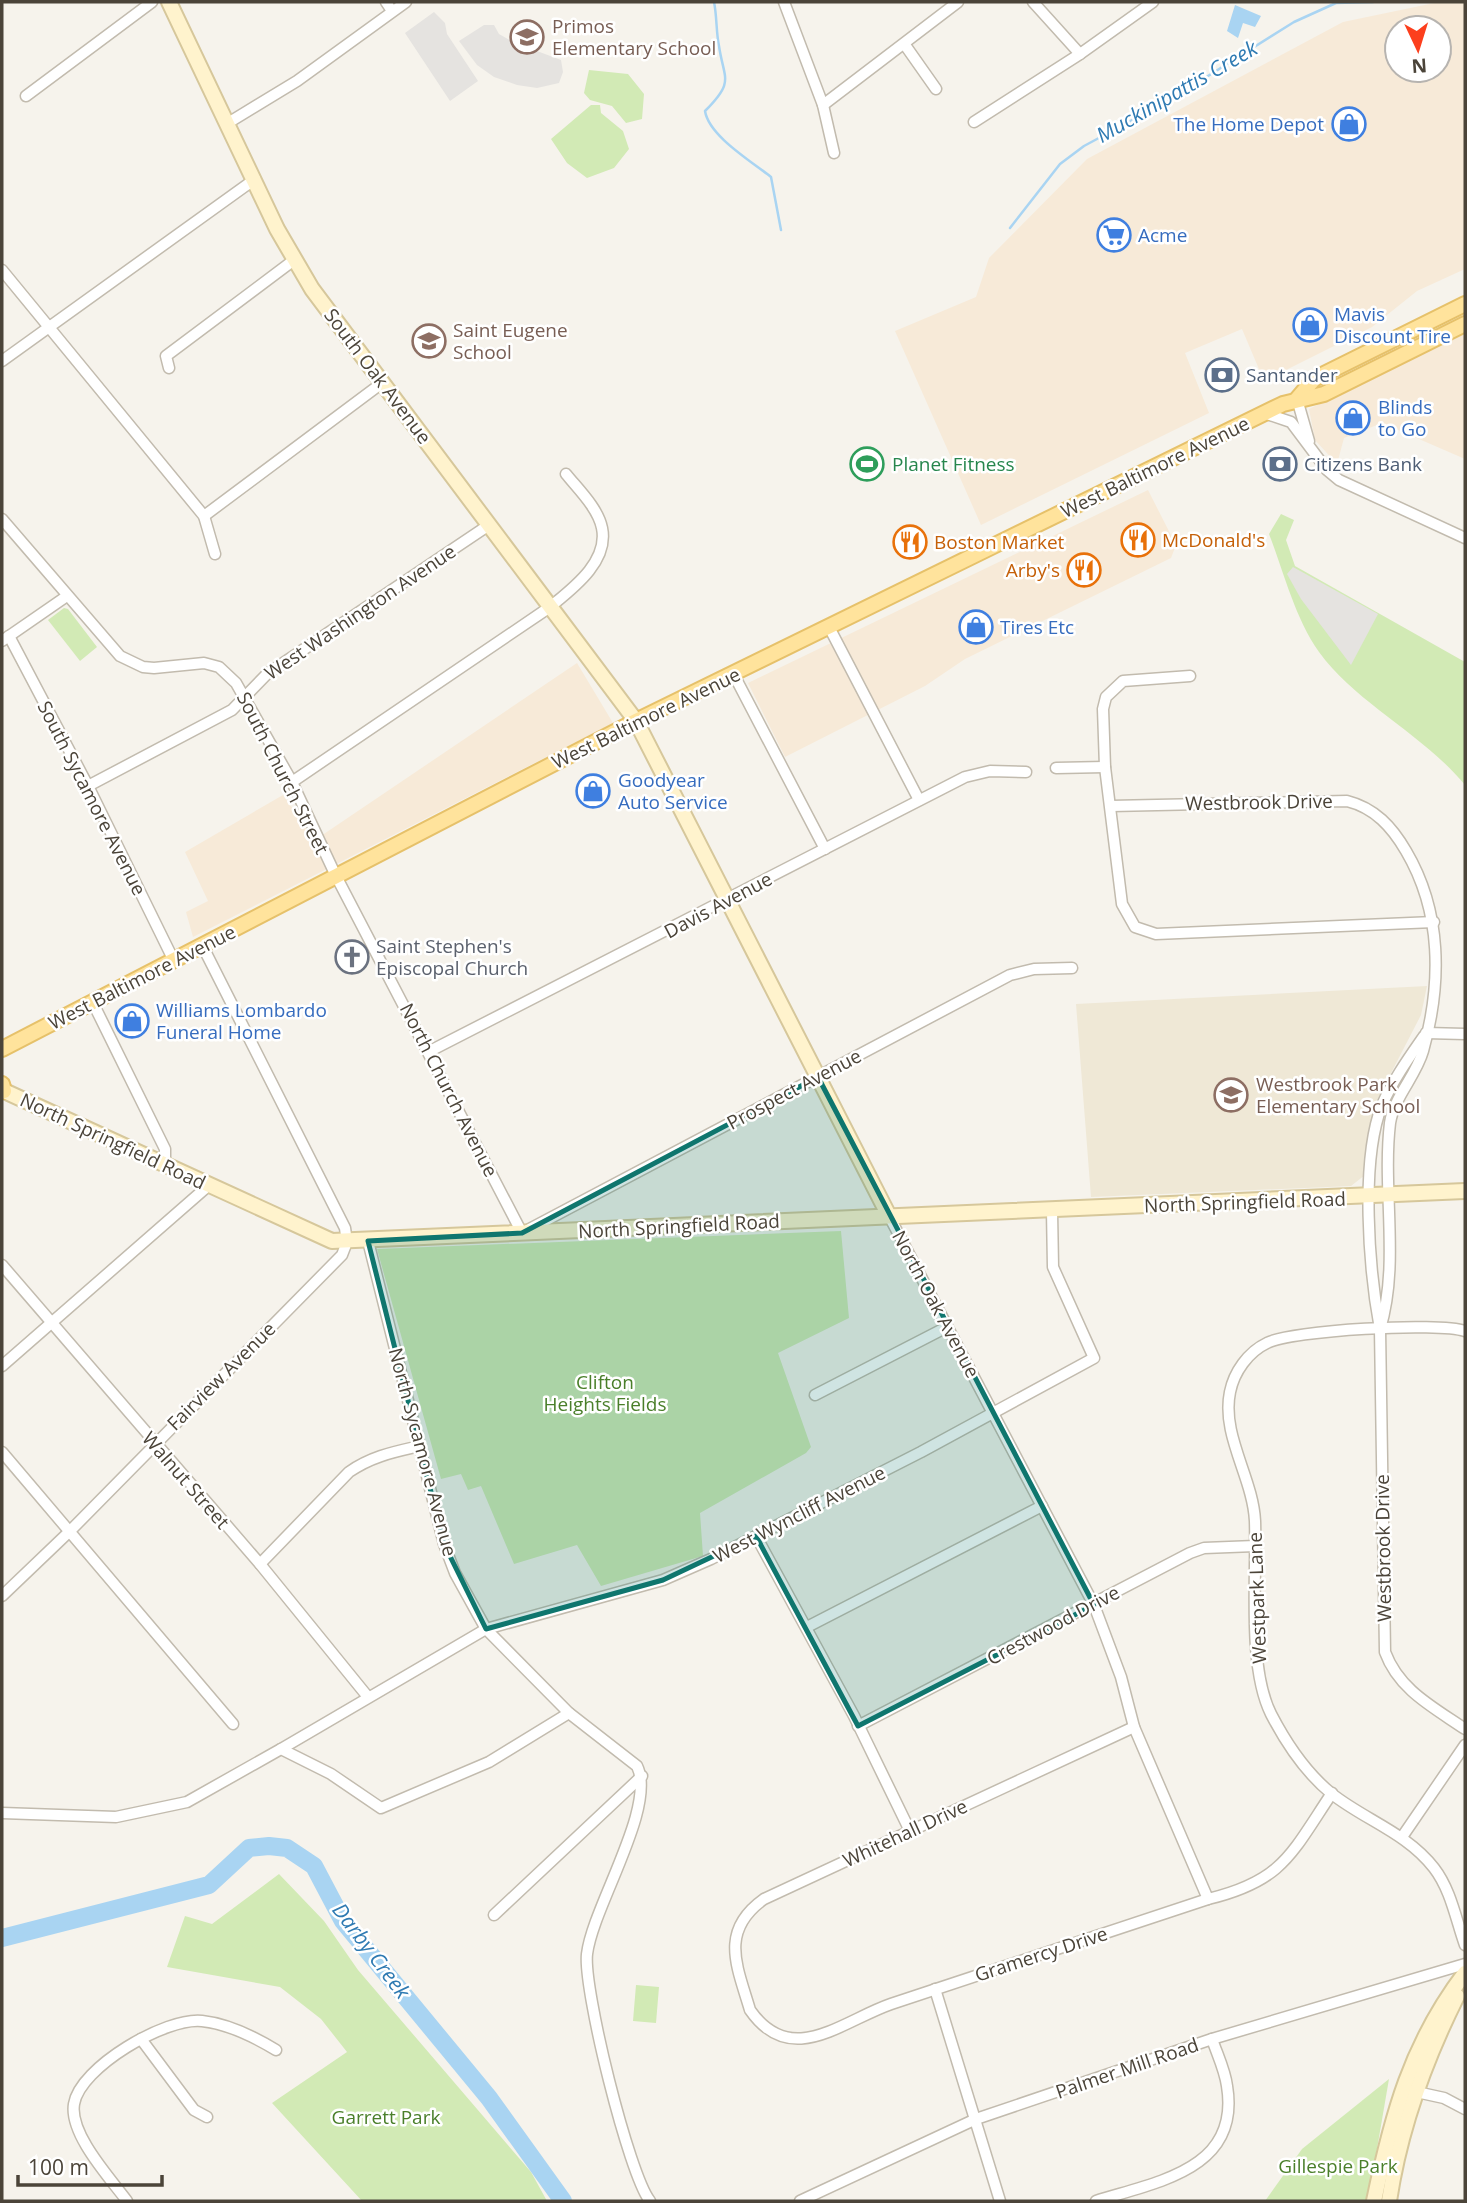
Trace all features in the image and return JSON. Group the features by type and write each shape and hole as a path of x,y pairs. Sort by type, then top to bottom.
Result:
{"main road":[{"name":"South Oak Avenue","path":"169,2 294,260 382,383 636,721"},
{"path":"1297,398 1314,379 1465,304"},
{"path":"1428,322 1436,338"},
{"path":"1297,398 1324,394 1465,324"},
{"name":"West Baltimore Avenue","path":"7,1046 203,947 335,874 636,721 1297,398"},
{"name":"North Oak Avenue","path":"636,721 889,1216"},
{"path":"2,1058 7,1046"},
{"name":"North Springfield Road","path":"2,1088 208,1186 332,1241 1465,1191"},
{"path":"1374,2201 1429,2025 1465,1973"},
{"path":"1389,2201 1408,2090 1426,2062 1465,1979"}],"street":[{"path":"26,96 152,2"},
{"path":"228,123 297,81 389,7 406,2"},
{"path":"784,2 823,105 834,153"},
{"path":"823,105 958,2"},
{"path":"1033,2 1080,54"},
{"path":"974,122 1080,54 1153,2"},
{"path":"905,45 936,89"},
{"path":"2,361 254,179"},
{"path":"169,368 166,356 294,260"},
{"path":"2,270 204,516 215,554"},
{"path":"204,516 382,383"},
{"path":"1297,398 1311,448"},
{"path":"1264,413 1291,422 1327,470 1339,480 1465,538"},
{"path":"292,782 550,607 587,577 597,557 603,530 595,513 566,474"},
{"name":"South Church Street","path":"2,519 110,647 131,662 154,668 195,663 212,665 225,672 244,696 292,782 335,874"},
{"name":"West Washington Avenue","path":"88,786 232,710 267,674 489,524"},
{"path":"5,639 67,596"},
{"path":"829,627 919,800"},
{"name":"South Sycamore Avenue","path":"5,639 88,786 174,961"},
{"path":"734,675 825,849"},
{"path":"1190,676 1133,678 1113,688 1103,709 1105,766 1120,893 1129,922 1143,932 1156,934 1434,922"},
{"path":"1056,768 1105,766"},
{"name":"Davis Avenue","path":"430,1051 965,777 990,771 1026,772"},
{"name":"Westbrook Drive","path":"1111,806 1336,799 1361,804 1380,816 1399,839 1420,875 1434,922 1436,969 1419,1064 1391,1121 1388,1303 1380,1329"},
{"name":"North Church Avenue","path":"335,874 430,1051 522,1233"},
{"path":"203,947 345,1228 347,1242"},
{"name":"Prospect Avenue","path":"522,1233 1010,975 1034,969 1072,968"},
{"path":"93,1003 165,1149 165,1164"},
{"path":"1426,1033 1465,1034"},
{"name":"Westbrook Drive","path":"1426,1033 1396,1076 1381,1107 1372,1144 1370,1197 1374,1296 1380,1329 1385,1652 1401,1682 1465,1729"},
{"path":"2,1366 208,1186"},
{"name":"West Wyncliff Avenue","path":"2,1813 116,1817 187,1802 486,1629 663,1580 756,1536 993,1414 1094,1358 1053,1267 1052,1211"},
{"name":"North Oak Avenue","path":"889,1216 1094,1605 1121,1677 1134,1727 1208,1899"},
{"name":"North Sycamore Avenue","path":"368,1241 444,1544 455,1573 486,1629 569,1713 637,1766 642,1776"},
{"name":"Fairview Avenue","path":"2,1596 70,1531 342,1255 347,1242"},
{"name":"Walnut Street","path":"2,1265 153,1444 260,1564 368,1697"},
{"path":"1380,1329 1443,1325 1465,1331"},
{"path":"815,1395 947,1327"},
{"name":"Westpark Lane","path":"1380,1329 1279,1339 1255,1352 1238,1370 1230,1393 1229,1419 1254,1507 1257,1656 1270,1712 1293,1752 1332,1794 1402,1837 1426,1859 1443,1882 1465,1945"},
{"path":"260,1564 356,1467 376,1455 420,1446"},
{"path":"2,1452 233,1724"},
{"path":"807,1627 1042,1506"},
{"path":"756,1536 807,1627 910,1831"},
{"name":"Crestwood Drive","path":"858,1726 1094,1605 1190,1552 1204,1548 1255,1546"},
{"path":"281,1749 331,1774 381,1808 489,1762 569,1713"},
{"name":"Whitehall Drive","path":"743,1983 735,1939 738,1926 751,1909 764,1899 1134,1727"},
{"path":"1402,1837 1465,1745"},
{"path":"494,1916 642,1776"},
{"path":"642,1776 635,1818 587,1951 586,1970 596,2029 641,2188 650,2201"},
{"name":"Gramercy Drive","path":"743,1983 750,2010 763,2027 781,2036 803,2040 827,2033 860,2015 935,1989 1208,1899 1243,1891 1283,1863 1332,1794"},
{"name":"Palmer Mill Road","path":"802,2201 976,2119 1212,2039 1465,1964"},
{"path":"935,1989 1000,2201"},
{"path":"127,2201 83,2141 76,2124 73,2105 80,2086 96,2069 141,2039 178,2022 200,2020 253,2036 276,2050"},
{"path":"141,2039 194,2110 207,2117"},
{"path":"1096,2201 1185,2172 1201,2163 1212,2151 1224,2127 1228,2105 1227,2087 1212,2039"},
{"path":"1408,2090 1444,2098 1465,2109"}],"highlighted area":[{"path":"818,1077 1094,1605 858,1726 756,1536 663,1580 486,1629 444,1544 368,1241 522,1233"}],"shaded area":[{"path":"1439,2 1465,2 1465,269 1417,291 1372,327 1264,381 1242,329 1185,353 1209,413 981,525 895,331 976,297 989,258 1087,159 1343,22"},
{"path":"434,12 445,23 447,34 478,81 450,101 405,33"},
{"path":"484,25 494,25 499,34 513,42 561,60 563,72 559,83 537,88 517,85 494,77 477,65 459,41"},
{"path":"1465,334 1465,459 1382,423 1344,438 1337,464 1315,440 1309,409"},
{"path":"1148,490 1176,545 1171,558 965,659 925,686 785,757 748,683"},
{"path":"1293,567 1378,614 1351,665 1301,599 1287,574"},
{"path":"577,663 613,723 193,937 186,912 208,901 185,852 283,795 315,840"},
{"name":"Westbrook Park Elementary School","path":"1427,986 1421,1015 1375,1104 1365,1175 1351,1186 1091,1197 1076,1004"}],"green space":[{"path":"589,70 628,74 644,94 642,119 626,123 612,106 590,100 584,93"},
{"path":"591,105 600,105 601,113 623,131 629,149 614,168 587,178 567,163 551,139"},
{"path":"1281,514 1294,520 1286,540 1295,566 1465,662 1465,785 1430,750 1352,688 1319,652 1297,610 1269,534"},
{"path":"64,608 68,609 97,647 80,661 48,620"},
{"name":"Clifton Heights Fields","path":"841,1231 849,1318 778,1353 811,1447 806,1453 700,1513 703,1556 601,1586 577,1545 514,1564 481,1486 468,1490 461,1474 441,1479 377,1249"},
{"name":"Garrett Park","path":"279,1874 324,1921 358,1970 531,2172 547,2201 362,2201 272,2103 347,2052 321,2019 280,1987 167,1967 185,1916 212,1924"},
{"path":"636,1985 659,1987 656,2023 633,2021"},
{"name":"Gillespie Park","path":"1389,2079 1368,2201 1265,2201 1302,2149"}],"water":[{"path":"1235,5 1261,16 1255,27 1243,23 1238,38 1227,31"}],"waterway":[{"name":"Muckinipattis Creek","path":"714,2 725,80 721,93 705,111 714,130 722,139 771,177 781,230"},
{"name":"Muckinipattis Creek","path":"1010,228 1060,164 1084,146 1173,98 1294,22 1336,3 1373,2"},
{"name":"Darby Creek","path":"2,1938 209,1885 249,1848 287,1848 314,1866 343,1921 489,2098 563,2201"}],"place":[{"name":"Primos Elementary School","path":"527,37"},
{"name":"The Home Depot","path":"1349,124"},
{"name":"Acme","path":"1114,235"},
{"name":"Mavis Discount Tire","path":"1310,325"},
{"name":"Saint Eugene School","path":"429,341"},
{"name":"Santander","path":"1222,375"},
{"name":"Blinds to Go","path":"1353,418"},
{"name":"Planet Fitness","path":"867,464"},
{"name":"Citizens Bank","path":"1280,464"},
{"name":"McDonald's","path":"1138,540"},
{"name":"Boston Market","path":"910,542"},
{"name":"Arby's","path":"1084,570"},
{"name":"Tires Etc","path":"976,627"},
{"name":"Goodyear Auto Service","path":"593,791"},
{"name":"Saint Stephen's Episcopal Church","path":"352,957"},
{"name":"Williams Lombardo Funeral Home","path":"132,1021"},
{"name":"Westbrook Park Elementary School","path":"1231,1095"}]}
